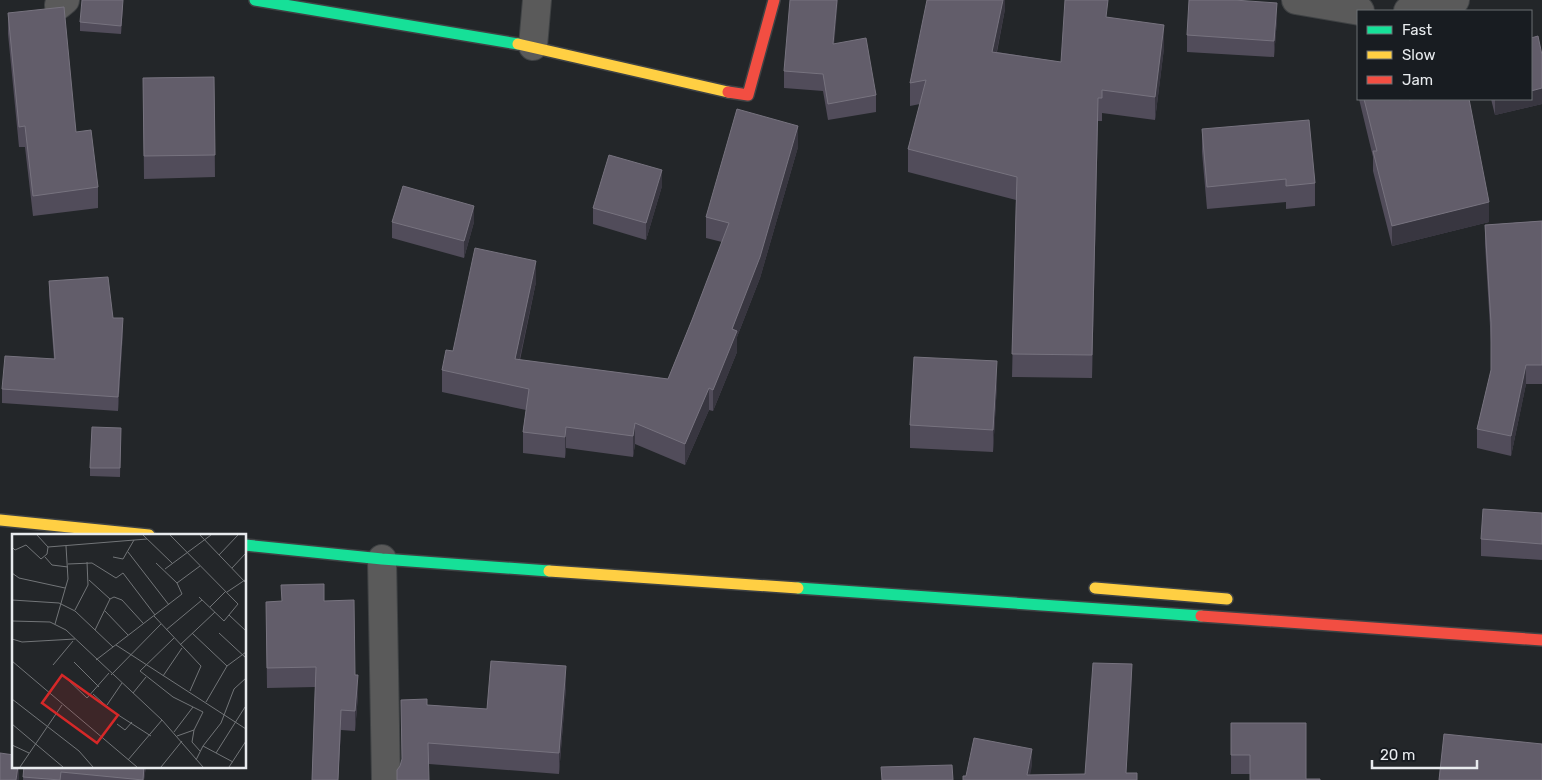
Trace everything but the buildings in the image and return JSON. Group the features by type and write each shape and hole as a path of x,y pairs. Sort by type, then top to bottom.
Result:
{"street":[{"path":"255,0 533,46 711,89 748,95 774,0"},
{"path":"533,46 538,0"},
{"path":"1296,0 1357,10"},
{"path":"1412,10 1455,0"},
{"path":"0,520 139,534"},
{"path":"246,545 382,559 1542,640"},
{"path":"382,559 386,780"},
{"path":"1095,588 1234,600"}],"traffic: fast":[{"path":"255,0 518,44"},
{"path":"246,545 382,559 549,571"},
{"path":"798,588 1201,616"}],"traffic: slow":[{"path":"518,44 728,92"},
{"path":"0,520 139,534"},
{"path":"549,571 798,588"},
{"path":"1095,588 1227,599"}],"traffic: jam":[{"path":"728,92 748,95 774,0"},
{"path":"1201,616 1542,640"}]}
